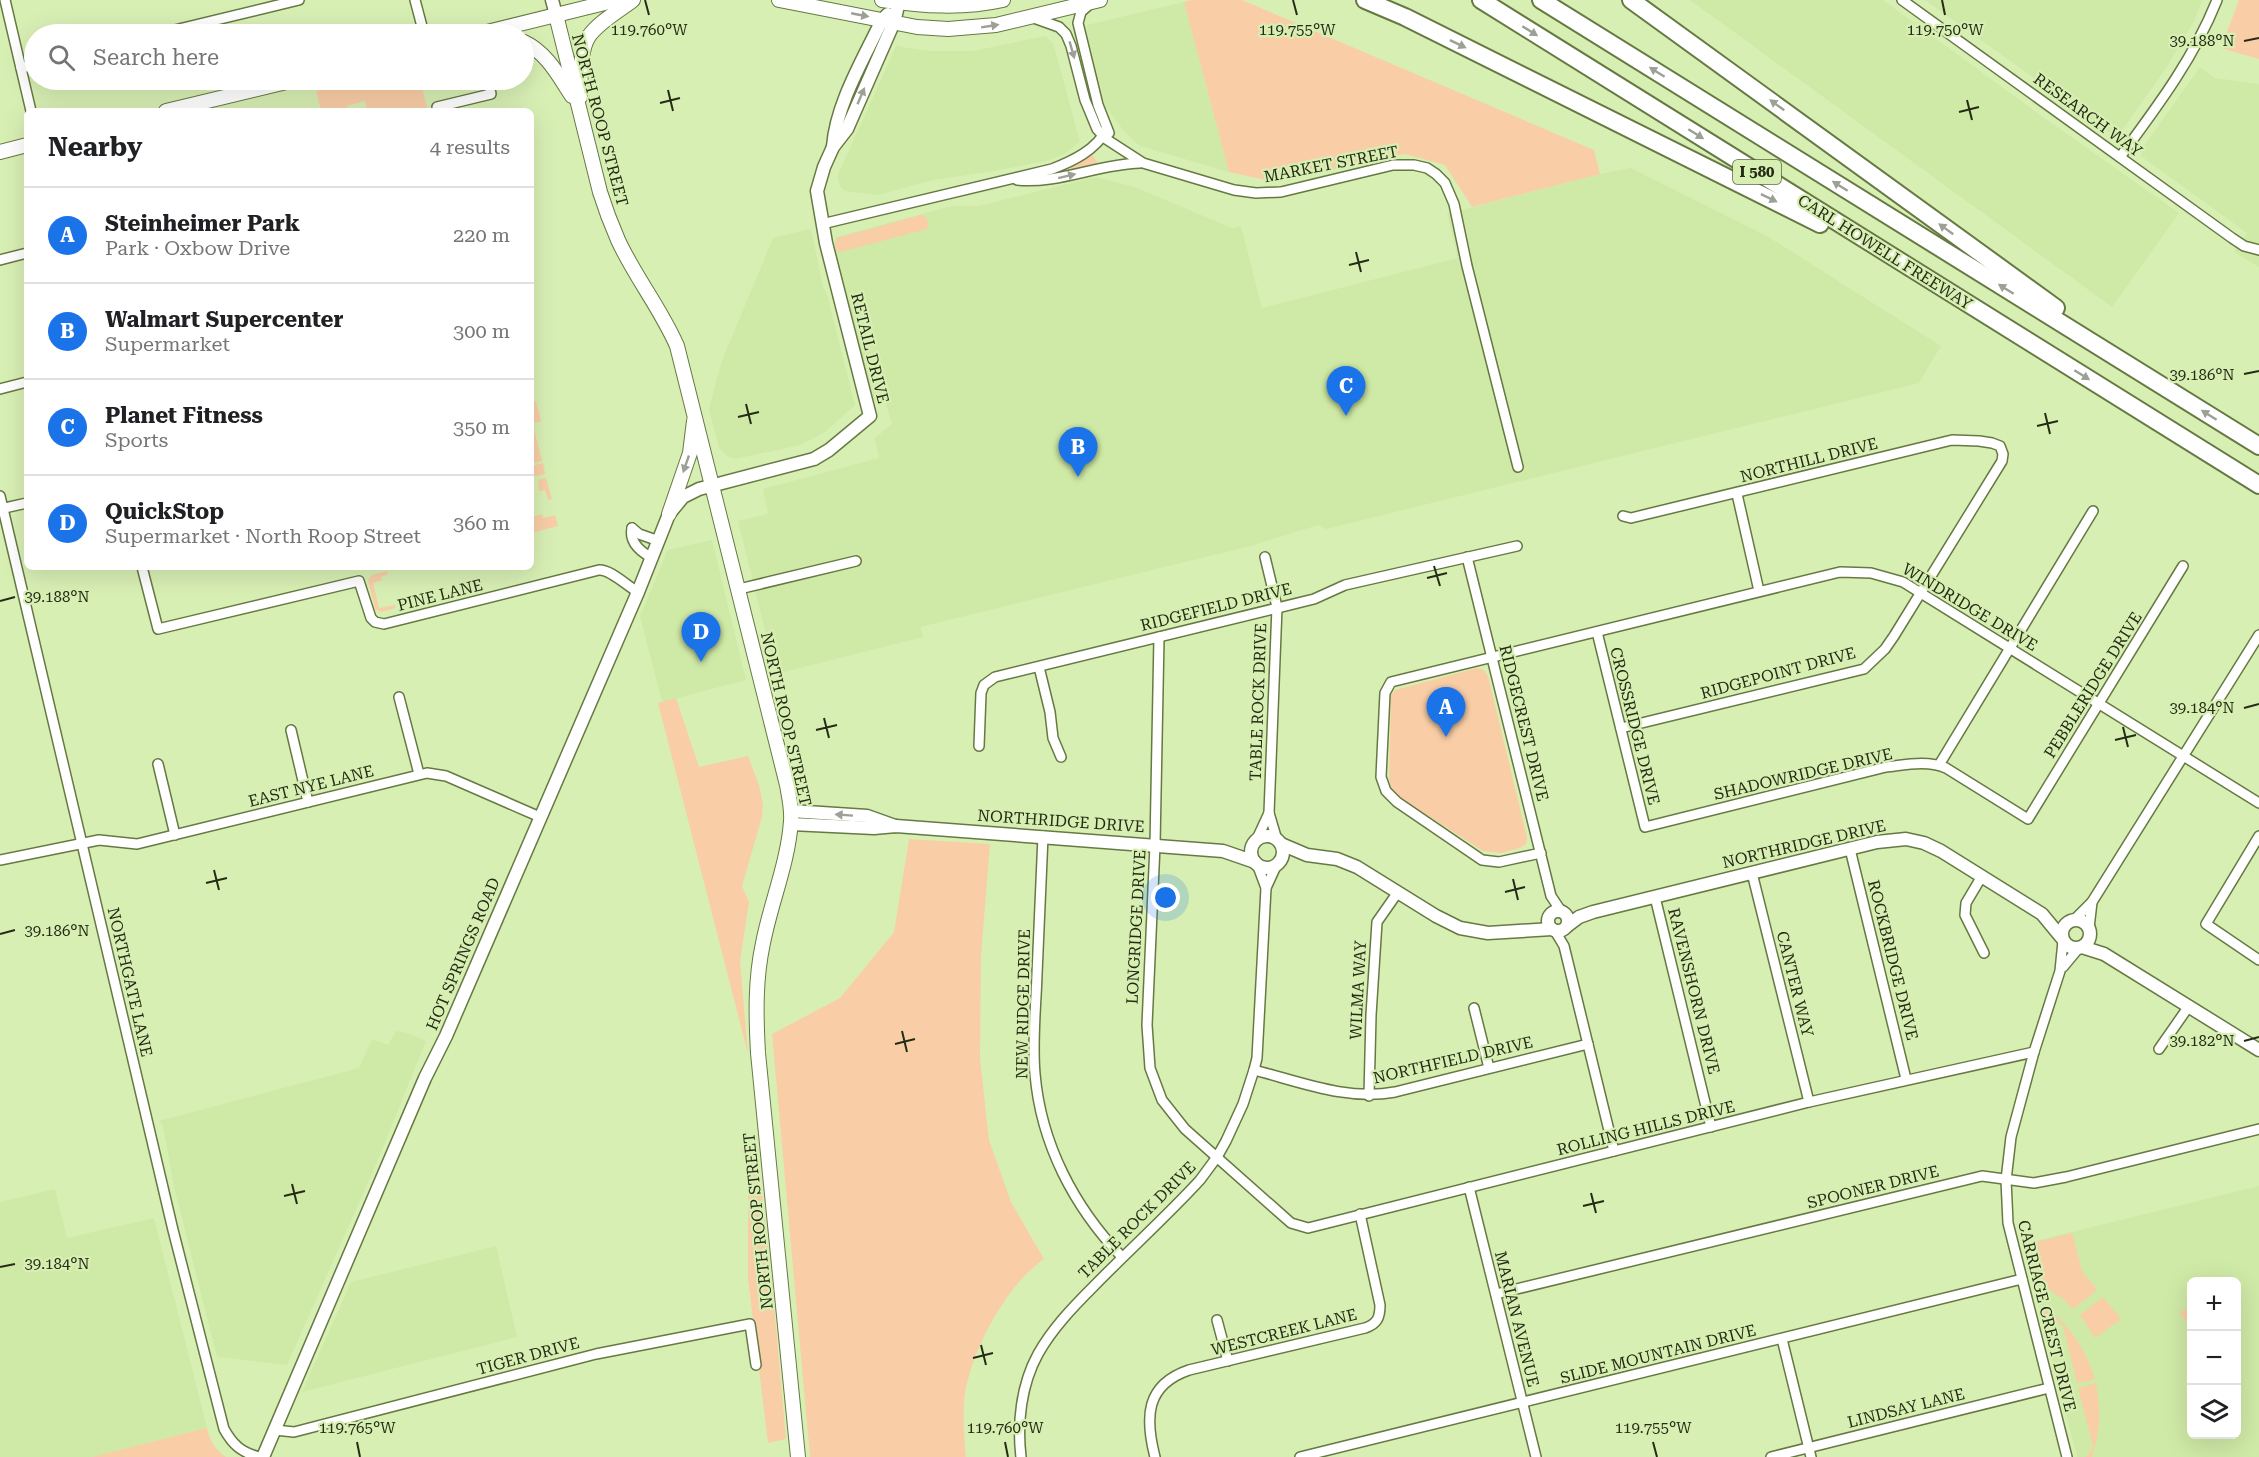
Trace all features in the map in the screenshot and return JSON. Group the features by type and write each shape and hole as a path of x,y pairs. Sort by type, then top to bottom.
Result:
{"highway":[{"path":"1365,0 1406,18 1815,221 2032,344"},
{"path":"1386,0 1392,8 1406,18"},
{"name":"CARL HOWELL FREEWAY","path":"1481,0 2259,485"},
{"name":"CARL HOWELL FREEWAY","path":"1541,0 2259,446"},
{"path":"1631,0 2071,319 2091,342"}],"main road":[{"path":"525,24 617,0"},
{"path":"579,108 584,47 589,36 633,0"},
{"path":"779,0 922,27 959,29 986,27 1096,1"},
{"path":"882,0 924,6 962,6 1003,0"},
{"name":"NORTH ROOP STREET","path":"556,15 609,220 618,241 670,329 677,346 787,784 791,817 780,880 762,944 755,1003 798,1457"},
{"path":"534,47 550,61 579,108"},
{"path":"178,108 253,90"},
{"path":"0,152 24,146"},
{"path":"669,514 690,453 695,413"}],"street":[{"path":"4,0 24,81"},
{"path":"199,24 299,0"},
{"path":"415,0 421,24"},
{"path":"552,0 556,15"},
{"name":"RESEARCH WAY","path":"1902,0 2232,238 2244,246 2259,250"},
{"path":"2120,157 2187,62 2202,36 2217,0"},
{"name":"RETAIL DRIVE","path":"713,485 813,459 829,450 870,416 822,224 817,191 819,180 833,147 847,129 888,21 900,1"},
{"name":"MARKET STREET","path":"1096,1 1081,12 1078,23 1105,133"},
{"name":"MARKET STREET","path":"1030,17 1059,27 1066,34 1092,120 1113,144 1143,163 1234,190 1256,193 1281,192 1403,164 1426,168 1436,174 1445,183 1454,204 1467,266 1518,467"},
{"path":"26,90 30,108"},
{"path":"437,107 492,94 491,90"},
{"path":"822,224 1009,180 1067,163 1088,150 1105,133"},
{"path":"1009,180 1030,182 1118,164 1143,163"},
{"path":"0,260 24,254"},
{"path":"0,388 24,383"},
{"name":"NORTHILL DRIVE","path":"1623,516 1631,518 1737,494 1953,440 1992,442 2001,449"},
{"name":"RIDGEPOINT DRIVE","path":"1621,728 1864,669 1885,649 1922,593 2002,461 2001,449"},
{"name":"HOT SPRINGS ROAD","path":"261,1457 275,1430 416,1098 446,1036 638,592 669,514 683,497 713,485"},
{"path":"1737,494 1759,591"},
{"name":"NORTHGATE LANE","path":"0,495 173,1230 224,1429 231,1443 248,1454 261,1457"},
{"path":"2,509 24,504"},
{"path":"1939,765 2093,511"},
{"path":"652,558 641,553 630,534 632,528 639,534 658,541"},
{"name":"RIDGEFIELD DRIVE","path":"979,746 981,693 984,685 995,677 1314,599 1345,585 1517,546"},
{"name":"TABLE ROCK DRIVE","path":"1265,557 1276,607 1269,813 1279,842"},
{"name":"RIDGECREST DRIVE","path":"1467,557 1556,913"},
{"path":"739,589 856,561"},
{"name":"PEBBLERIDGE DRIVE","path":"1939,765 2028,819 2183,566"},
{"name":"PINE LANE","path":"143,570 158,629 359,581 371,618 375,622 384,624 599,570 610,571 638,592"},
{"name":"WINDRIDGE DRIVE","path":"1541,853 1498,862 1482,860 1396,802 1386,791 1382,777 1385,693 1392,682 1815,577 1856,572 1883,575 1903,582 2259,803"},
{"name":"CROSSRIDGE DRIVE","path":"1597,632 1645,827"},
{"path":"2259,635 2092,903 2064,925 2062,939 2067,946 2104,954 2259,1050"},
{"name":"LONGRIDGE DRIVE","path":"1160,637 1155,845 1147,1025 1150,1068 1162,1100 1185,1129 1217,1157"},
{"path":"1039,667 1050,712 1053,738 1061,757"},
{"path":"399,697 420,774"},
{"path":"291,730 308,802"},
{"path":"158,764 174,835"},
{"name":"SHADOWRIDGE DRIVE","path":"1645,827 1886,767 1939,765"},
{"name":"EAST NYE LANE","path":"0,860 108,840 137,844 420,774 437,773 446,776 540,817"},
{"name":"TABLE ROCK DRIVE","path":"1256,841 1269,813"},
{"name":"NORTHRIDGE DRIVE","path":"791,817 867,816 896,826 1223,851 1267,868 1307,855"},
{"name":"NEW RIDGE DRIVE","path":"1043,836 1034,1051 1039,1101 1052,1149 1074,1194 1090,1220 1122,1257"},
{"name":"NORTHRIDGE DRIVE","path":"1223,851 1267,836 1307,855 1347,862 1367,872 1436,916 1460,928 1488,933 1560,929 1579,917 1593,912 1886,840 1915,841 1941,850 2042,914 2062,939"},
{"path":"2259,836 2206,924 2259,960"},
{"path":"1256,841 1251,852 1256,863"},
{"path":"1278,864 1282,856 1279,842"},
{"name":"ROCKBRIDGE DRIVE","path":"1850,849 1906,1079"},
{"name":"TABLE ROCK DRIVE","path":"1256,863 1266,888"},
{"name":"TABLE ROCK DRIVE","path":"1021,1457 1020,1424 1023,1401 1037,1357 1048,1338 1066,1315 1122,1257 1189,1192 1217,1157 1243,1104 1257,1058 1266,888 1278,864"},
{"name":"CANTER WAY","path":"1752,873 1809,1102"},
{"path":"1982,876 1966,903 1965,915 1984,952"},
{"name":"WILMA WAY","path":"1369,1096 1377,922 1398,892"},
{"name":"RAVENSHORN DRIVE","path":"1655,897 1711,1127"},
{"path":"2080,948 2088,942 2092,903"},
{"name":"NORTHRIDGE DRIVE","path":"1518,931 1556,913 1593,912"},
{"path":"1560,929 1548,924 1556,913 1568,918 1560,929 1614,1151"},
{"name":"NORTHRIDGE DRIVE","path":"2042,914 2072,920"},
{"path":"2072,920 2084,922 2104,954"},
{"name":"CARRIAGE CREST DRIVE","path":"2062,939 2060,971 2034,1052 2011,1137 2006,1180 2008,1223 2067,1457"},
{"name":"CARRIAGE CREST DRIVE","path":"2060,971 2080,948"},
{"path":"2159,1049 2189,1006"},
{"path":"1474,1008 1489,1068"},
{"name":"NORTHFIELD DRIVE","path":"1254,1070 1352,1095 1369,1096 1395,1092 1588,1044"},
{"name":"ROLLING HILLS DRIVE","path":"1217,1157 1291,1223 1308,1228 1809,1102 2034,1052"},
{"name":"SPOONER DRIVE","path":"1496,1294 1982,1176 2034,1182 2066,1177 2259,1129"},
{"name":"MARIAN AVENUE","path":"1470,1187 1536,1457"},
{"name":"WESTCREEK LANE","path":"1155,1457 1148,1417 1157,1394 1173,1377 1189,1370 1365,1328 1376,1322 1380,1316 1380,1305 1360,1214"},
{"name":"SLIDE MOUNTAIN DRIVE","path":"1300,1457 2022,1279"},
{"path":"1217,1320 1228,1361"},
{"name":"TIGER DRIVE","path":"275,1430 294,1432 596,1354 750,1324 756,1365"},
{"path":"1782,1339 1810,1452"},
{"name":"LINDSAY LANE","path":"1771,1457 1810,1452 2049,1388"}],"shaded area":[{"path":"1242,0 1594,150 1600,174 1472,207 1445,165 1405,154 1275,182 1229,172 1184,2"},
{"path":"1690,0 1883,0 2179,213 2112,307"},
{"path":"1925,0 2202,0 2195,19 2168,65 2121,132 2113,135"},
{"path":"2239,0 2259,0 2259,59 2221,48"},
{"path":"1184,2 1229,172 1140,146 1124,131 1105,106 1087,25"},
{"path":"1045,36 1053,43 1080,142 1064,154 1046,161 933,180 878,195 845,191 841,188 837,177 896,46 929,51 973,51"},
{"path":"2200,67 2215,78 2259,84 2259,267 2234,252 2247,233 2141,156 2142,149"},
{"path":"423,90 427,108 366,108 365,101 347,106 347,108 320,108 316,91"},
{"path":"1092,154 1098,163 1072,170 1071,168"},
{"path":"1631,168 1767,236 1941,346 1919,383 1326,529 1318,525 1250,546 920,627 923,637 776,674 738,521 768,514 763,489 879,458 875,438 892,424 885,400 873,402 840,273 834,244 836,237 952,206 979,206 1096,177 1137,188 1232,228 1241,226 1262,308 1458,258 1447,214"},
{"path":"921,215 926,217 929,226 927,229 840,252 836,250 837,238"},
{"path":"811,229 823,287 827,294 855,405 825,432 800,445 735,459 727,456 719,448 709,410 721,363 773,238"},
{"path":"534,401 536,401 541,421 534,423"},
{"path":"534,429 542,461 534,463"},
{"path":"543,463 545,474 534,477 534,465"},
{"path":"546,478 552,499 548,500 545,490 539,491 538,480"},
{"path":"542,514 543,518 555,515 558,526 534,532 534,516"},
{"path":"712,540 746,680 662,702 640,616 668,550"},
{"path":"387,571 388,574 381,577 382,580 373,583 379,608 395,605 396,608 381,612 375,609 368,580 372,575"},
{"path":"1477,668 1484,670 1488,676 1527,837 1526,844 1520,848 1501,853 1483,851 1397,796 1389,780 1391,695 1395,690"},
{"path":"676,698 699,767 748,756 759,785 763,805 762,817 742,886 749,902 740,961 748,1054 658,703"},
{"path":"909,839 990,844 981,956 980,1058 989,1140 1011,1202 1044,1259 1016,1286 1003,1303 991,1322 973,1363 964,1401 966,1457 810,1457 772,1034 840,998 894,932"},
{"path":"396,1031 408,1033 426,1041 374,1169 287,1365 217,1357 174,1187 163,1126 159,1121 359,1068 372,1039 388,1045"},
{"path":"756,1144 771,1271 786,1439 768,1443 748,1279 748,1181 741,1148"},
{"path":"2259,1186 2259,1457 2077,1457 2023,1244"},
{"path":"55,1189 67,1238 154,1218 207,1428 92,1457 0,1457 0,1202"},
{"path":"2072,1233 2082,1271 2097,1290 2073,1309 2062,1298 2034,1282 2024,1245"},
{"path":"496,1246 517,1337 302,1392 351,1282"},
{"path":"2103,1297 2121,1319 2095,1338 2080,1315"},
{"path":"2042,1304 2068,1328 2081,1346 2095,1379 2077,1383 2063,1326 2055,1319 2044,1319"},
{"path":"2187,1308 2187,1323 2180,1313"},
{"path":"2096,1383 2099,1402 2097,1439 2092,1457 2085,1457 2093,1446 2078,1388"},
{"path":"207,1428 214,1445 226,1457 92,1457"}],"place":[{"name":"Planet Fitness","path":"1346,416"},
{"name":"Walmart Supercenter","path":"1078,477"},
{"name":"QuickStop","path":"701,662"},
{"name":"Steinheimer Park","path":"1446,737"}]}
